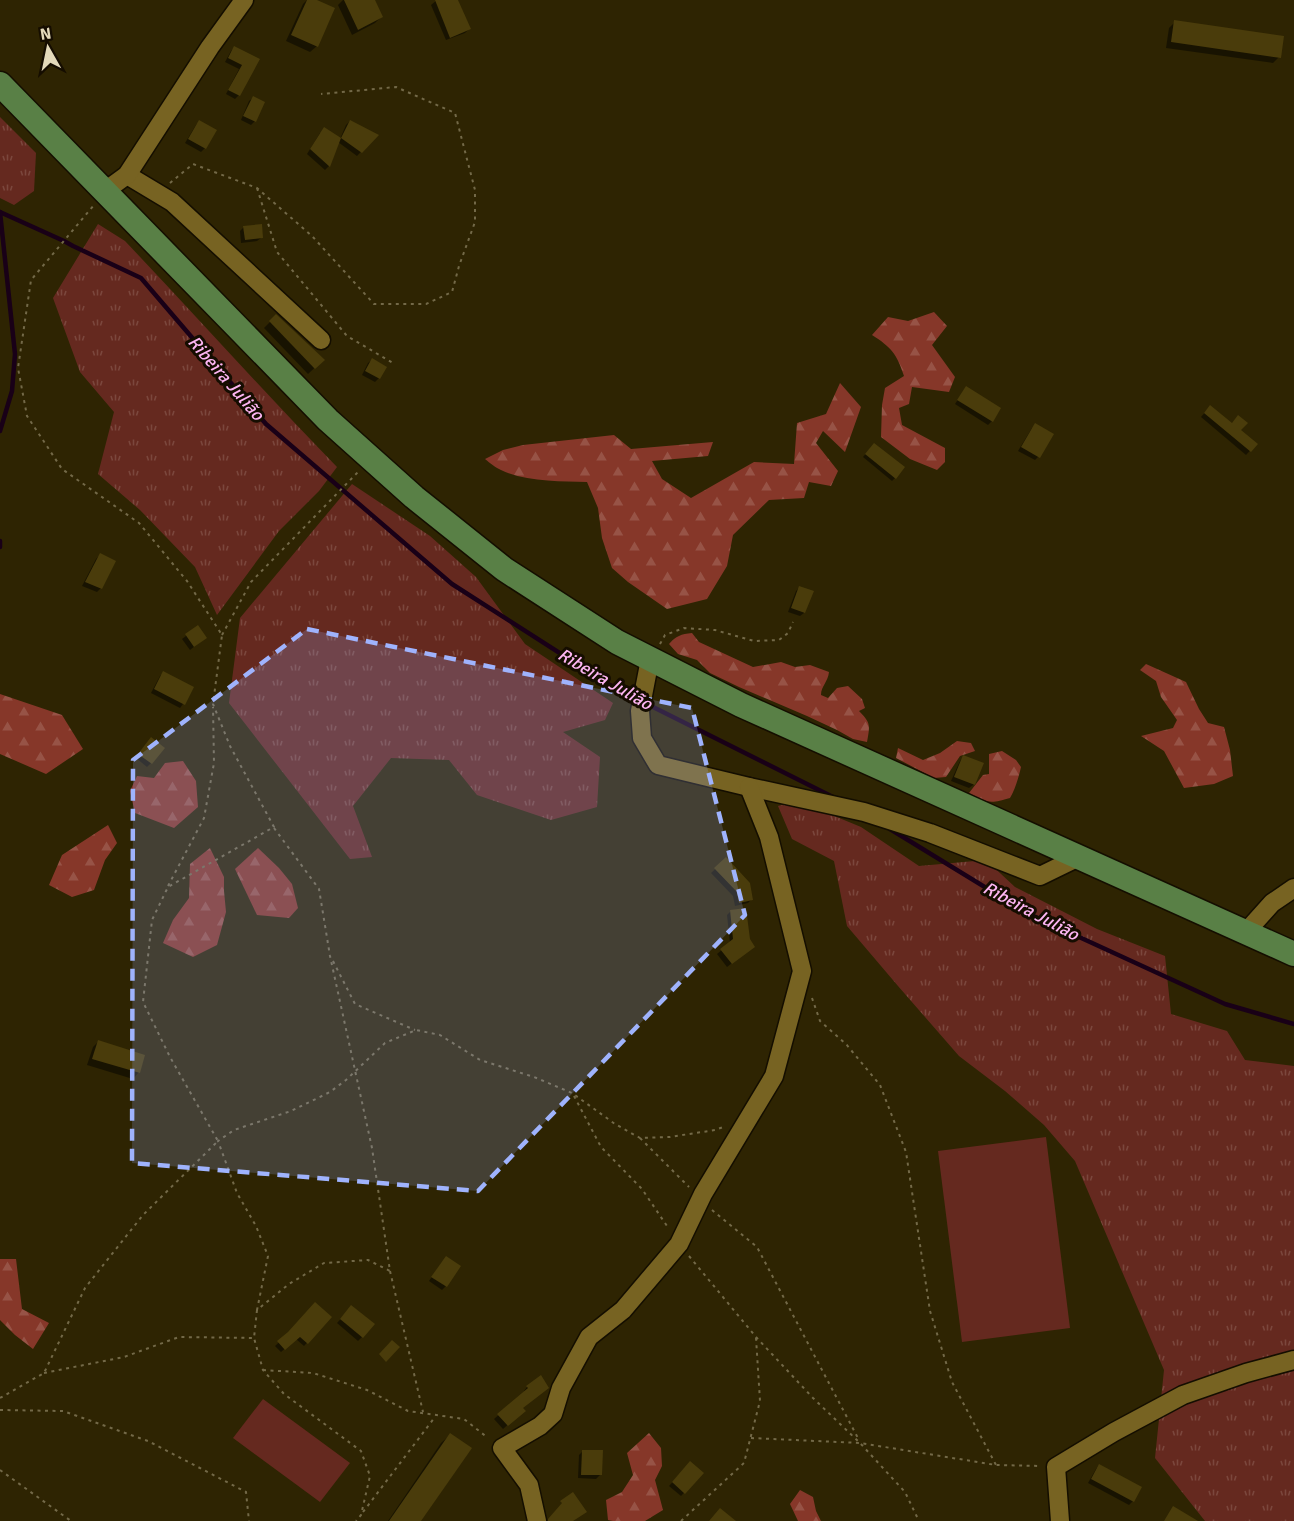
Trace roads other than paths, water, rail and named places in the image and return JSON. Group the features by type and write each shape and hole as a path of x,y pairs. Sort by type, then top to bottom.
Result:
{"main road":[{"path":"0,84 328,420 414,497 504,569 616,642 741,705 1294,954"}],"street":[{"path":"105,191 127,175 210,47 244,0"},
{"path":"127,175 172,202 321,340"},
{"path":"650,659 640,711 642,738 658,765 864,812 930,833 1040,876 1079,857"},
{"path":"537,1521 529,1485 501,1448 540,1426 553,1414 561,1388 589,1337 623,1310 679,1244 700,1200 774,1076 802,971 769,837 749,787"},
{"path":"1246,932 1272,903 1294,888"},
{"path":"1060,1521 1056,1467 1114,1432 1183,1395 1246,1372 1294,1360"}],"waterway":[{"name":"Ribeira Julião","path":"0,212 141,278 266,424 452,584 608,684 637,699"},
{"path":"0,212 15,354 12,391 0,431"},
{"path":"0,541 0,547"},
{"name":"Ribeira Julião","path":"645,703 833,797"},
{"name":"Ribeira Julião","path":"890,829 1029,914 1225,1004 1294,1024"}]}
